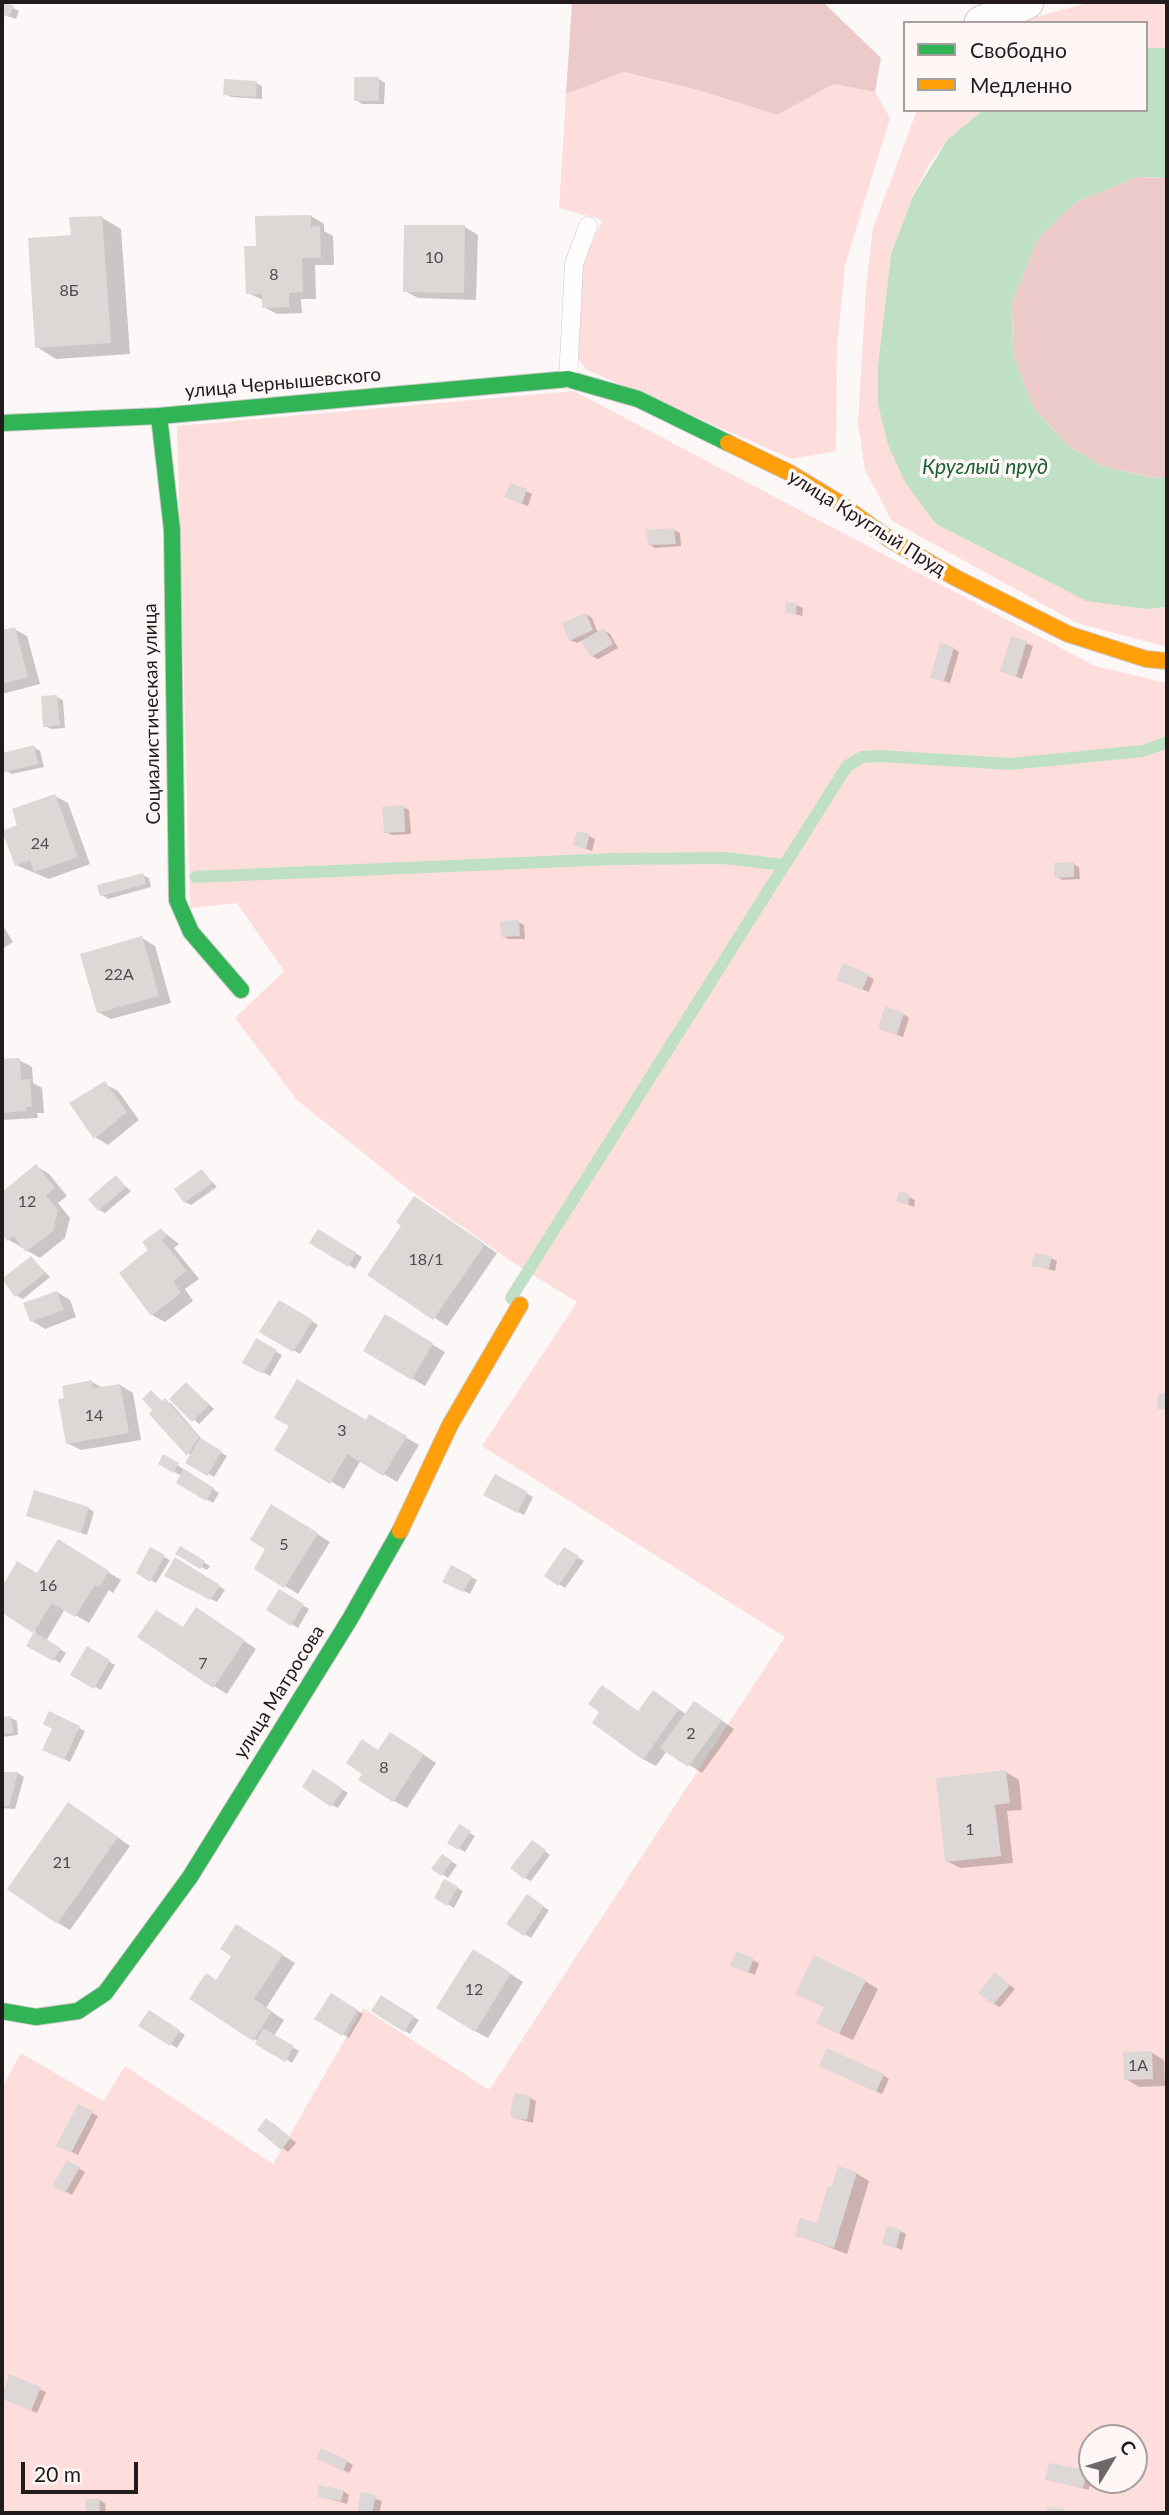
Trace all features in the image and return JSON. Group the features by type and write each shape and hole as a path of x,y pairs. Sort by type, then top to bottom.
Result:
{"street":[{"path":"985,21 1027,2"},
{"name":"улица Чернышевского","path":"2,423 159,416 568,379"},
{"name":"улица Круглый Пруд","path":"568,379 638,399 790,473 934,565 1068,634 1146,659 1167,661"},
{"name":"Социалистическая улица","path":"159,416 172,530 177,900 191,932 241,990"},
{"name":"улица Матросова","path":"2,2011 36,2017 78,2011 105,1993 142,1943 190,1877 350,1619 413,1508 450,1425 520,1305"}],"lane":[{"path":"568,379 574,264 588,226"}],"shaded area":[{"path":"572,2 823,2 881,58 875,92 834,84 777,115 698,90 624,72 566,94"},
{"path":"1091,2 1167,2 1167,48 1148,48 1148,21 1020,21"},
{"path":"624,72 698,90 777,115 834,84 875,92 890,118 845,265 837,347 836,451 792,459 587,370 576,356 583,262 602,220 559,208 566,94"},
{"path":"916,112 981,112 947,140 929,165 913,196 891,254 878,365 878,404 937,524 1086,601 1146,609 1167,607 1167,647 1077,623 892,521 865,470 858,424 866,287 873,228"},
{"path":"1137,177 1167,178 1167,477 1153,478 1102,466 1068,446 1033,407 1013,355 1012,302 1038,238 1076,202"},
{"path":"574,391 1095,666 1167,683 1167,2513 2,2513 2,2088 21,2053 103,2101 125,2066 273,2164 363,2008 489,2090 785,1637 482,1446 577,1302 518,1266 407,1188 297,1100 235,1018 284,971 237,903 190,908 177,426"}],"water":[{"name":"Круглый пруд","path":"1148,48 1167,48 1167,178 1137,177 1076,202 1038,238 1012,302 1013,355 1033,407 1068,446 1102,466 1153,478 1167,477 1167,607 1146,609 1086,601 936,524 906,484 888,445 878,404 878,365 891,254 913,196 947,140 981,112 1148,112"}],"building":[{"path":"2,2 14,6 9,17 2,14"},
{"path":"354,77 379,77 379,101 354,101"},
{"path":"224,79 257,81 256,97 223,95"},
{"path":"311,215 311,227 320,226 321,258 302,258 303,292 289,293 289,307 262,308 262,294 246,294 244,246 256,246 255,216"},
{"path":"102,216 111,343 35,348 28,238 71,235 69,217"},
{"path":"404,225 465,225 464,293 403,292"},
{"path":"510,483 527,489 522,504 504,497"},
{"path":"674,528 676,544 648,545 646,530"},
{"path":"786,602 797,603 796,614 785,613"},
{"path":"586,613 593,630 569,641 562,623"},
{"path":"15,627 28,677 2,684 2,630"},
{"path":"604,628 613,644 591,657 581,641"},
{"path":"1011,636 1027,641 1016,677 1000,671"},
{"path":"940,643 954,647 944,681 930,678"},
{"path":"57,695 60,725 43,727 41,696"},
{"path":"34,745 38,764 4,772 2,753"},
{"path":"55,794 78,857 34,872 30,860 15,866 2,831 17,825 12,809"},
{"path":"404,805 405,832 384,833 382,807"},
{"path":"577,831 590,834 586,849 573,846"},
{"path":"1074,862 1074,877 1054,878 1054,863"},
{"path":"143,873 146,884 100,896 97,885"},
{"path":"519,920 520,936 501,937 500,921"},
{"path":"142,936 159,996 97,1013 80,954"},
{"path":"843,963 869,974 862,990 836,980"},
{"path":"885,1006 904,1013 897,1035 878,1029"},
{"path":"20,1058 21,1080 30,1079 32,1106 25,1107 26,1111 2,1113 2,1059"},
{"path":"105,1081 127,1112 94,1139 69,1103"},
{"path":"36,1164 55,1188 46,1195 58,1210 53,1231 26,1252 13,1236 7,1241 2,1234 2,1192"},
{"path":"202,1169 212,1183 184,1203 174,1189"},
{"path":"116,1175 126,1187 98,1211 88,1199"},
{"path":"899,1191 910,1195 908,1205 896,1201"},
{"path":"414,1196 485,1244 433,1320 367,1275 401,1226 396,1222"},
{"path":"161,1228 167,1236 162,1240 187,1271 173,1281 181,1293 151,1316 119,1273 148,1250 142,1242"},
{"path":"318,1229 357,1253 348,1267 309,1243"},
{"path":"1034,1253 1052,1256 1049,1269 1031,1266"},
{"path":"31,1256 45,1273 15,1297 2,1279"},
{"path":"57,1291 64,1310 30,1322 23,1303"},
{"path":"279,1300 313,1320 293,1352 259,1332"},
{"path":"385,1314 433,1343 412,1380 363,1351"},
{"path":"256,1338 277,1350 263,1374 242,1363"},
{"path":"297,1379 366,1420 369,1414 407,1436 383,1476 347,1454 330,1484 274,1450 289,1426 274,1418"},
{"path":"92,1380 93,1388 120,1384 129,1433 66,1444 58,1399 64,1398 62,1386"},
{"path":"186,1382 209,1405 192,1422 169,1399"},
{"path":"151,1390 162,1401 165,1398 199,1437 187,1456 149,1414 152,1410 142,1399"},
{"path":"1158,1393 1167,1393 1167,1409 1157,1409"},
{"path":"200,1438 222,1451 207,1476 185,1463"},
{"path":"163,1454 179,1463 173,1473 158,1464"},
{"path":"184,1469 214,1488 206,1501 176,1483"},
{"path":"495,1474 528,1492 517,1513 483,1495"},
{"path":"34,1490 89,1507 81,1533 26,1516"},
{"path":"271,1504 318,1533 284,1588 254,1569 265,1549 250,1540"},
{"path":"58,1539 109,1571 99,1587 95,1585 75,1617 52,1603 33,1633 2,1613 2,1587 17,1561 37,1573"},
{"path":"180,1546 205,1561 200,1569 175,1554"},
{"path":"150,1547 165,1555 150,1582 136,1573"},
{"path":"564,1547 579,1556 558,1586 544,1576"},
{"path":"175,1557 220,1585 210,1600 164,1576"},
{"path":"451,1565 472,1576 463,1592 442,1582"},
{"path":"279,1589 304,1604 291,1626 266,1610"},
{"path":"196,1607 245,1640 213,1688 137,1637 156,1610 183,1627"},
{"path":"34,1632 61,1648 53,1661 26,1646"},
{"path":"87,1646 110,1660 94,1689 70,1675"},
{"path":"602,1685 638,1711 653,1690 679,1709 643,1760 592,1723 599,1712 588,1704"},
{"path":"694,1701 722,1720 688,1767 660,1748"},
{"path":"49,1711 80,1726 64,1760 42,1750 52,1729 43,1724"},
{"path":"11,1716 13,1733 2,1734 2,1717"},
{"path":"390,1732 424,1754 393,1802 358,1780 362,1774 346,1763 362,1739 378,1750"},
{"path":"313,1769 343,1789 331,1807 302,1787"},
{"path":"1006,1770 1010,1803 995,1805 1001,1856 945,1862 936,1778"},
{"path":"2,1772 18,1772 9,1806 2,1806"},
{"path":"68,1802 118,1837 57,1924 7,1889"},
{"path":"459,1824 471,1831 458,1850 447,1843"},
{"path":"532,1840 546,1850 524,1879 510,1868"},
{"path":"442,1854 452,1861 441,1876 431,1869"},
{"path":"444,1879 458,1886 447,1906 434,1898"},
{"path":"527,1894 544,1906 524,1936 506,1924"},
{"path":"236,1924 283,1954 254,1999 272,2011 253,2041 189,1999 206,1973 216,1980 231,1956 220,1949"},
{"path":"473,1949 511,1973 475,2032 436,2008"},
{"path":"736,1951 754,1958 748,1973 730,1966"},
{"path":"814,1955 866,1980 839,2034 816,2023 824,2007 795,1994"},
{"path":"995,1972 1010,1985 993,2005 978,1993"},
{"path":"331,1993 358,2010 342,2036 314,2019"},
{"path":"381,1995 414,2016 404,2032 371,2011"},
{"path":"149,2010 180,2030 170,2046 138,2026"},
{"path":"263,2028 294,2046 285,2062 255,2044"},
{"path":"827,2048 884,2074 876,2092 819,2066"},
{"path":"1152,2051 1153,2079 1124,2080 1123,2052"},
{"path":"514,2093 531,2096 527,2120 510,2117"},
{"path":"78,2104 93,2111 71,2153 56,2146"},
{"path":"266,2118 291,2138 281,2150 257,2130"},
{"path":"67,2160 80,2167 65,2193 52,2186"},
{"path":"838,2166 857,2172 834,2248 795,2236 800,2218 817,2223 828,2186 832,2187"},
{"path":"887,2226 901,2229 896,2248 882,2244"},
{"path":"9,2374 41,2387 31,2411 2,2399"},
{"path":"321,2448 348,2460 343,2471 316,2459"},
{"path":"1049,2463 1078,2468 1078,2487 1045,2480"},
{"path":"319,2485 344,2490 341,2501 317,2497"},
{"path":"361,2492 376,2495 372,2513 357,2512"},
{"path":"99,2498 100,2513 86,2513 85,2500"},
{"path":"1047,2507 1065,2509 1065,2513 1047,2513"}],"waterway":[{"path":"511,1298 847,766 862,757 880,756 1010,764 1143,751 1167,742"},
{"path":"196,877 613,859 725,858 784,865"}],"traffic: fast":[{"path":"2,423 159,416 568,379 638,399 728,443"},
{"path":"159,416 172,530 177,900 191,932 241,990"},
{"path":"2,2011 36,2017 78,2011 105,1993 190,1877 350,1619 400,1531"}],"traffic: slow":[{"path":"728,443 790,473 838,502 889,539 956,578 1068,634 1146,659 1167,661"},
{"path":"400,1531 450,1425 520,1305"}]}
